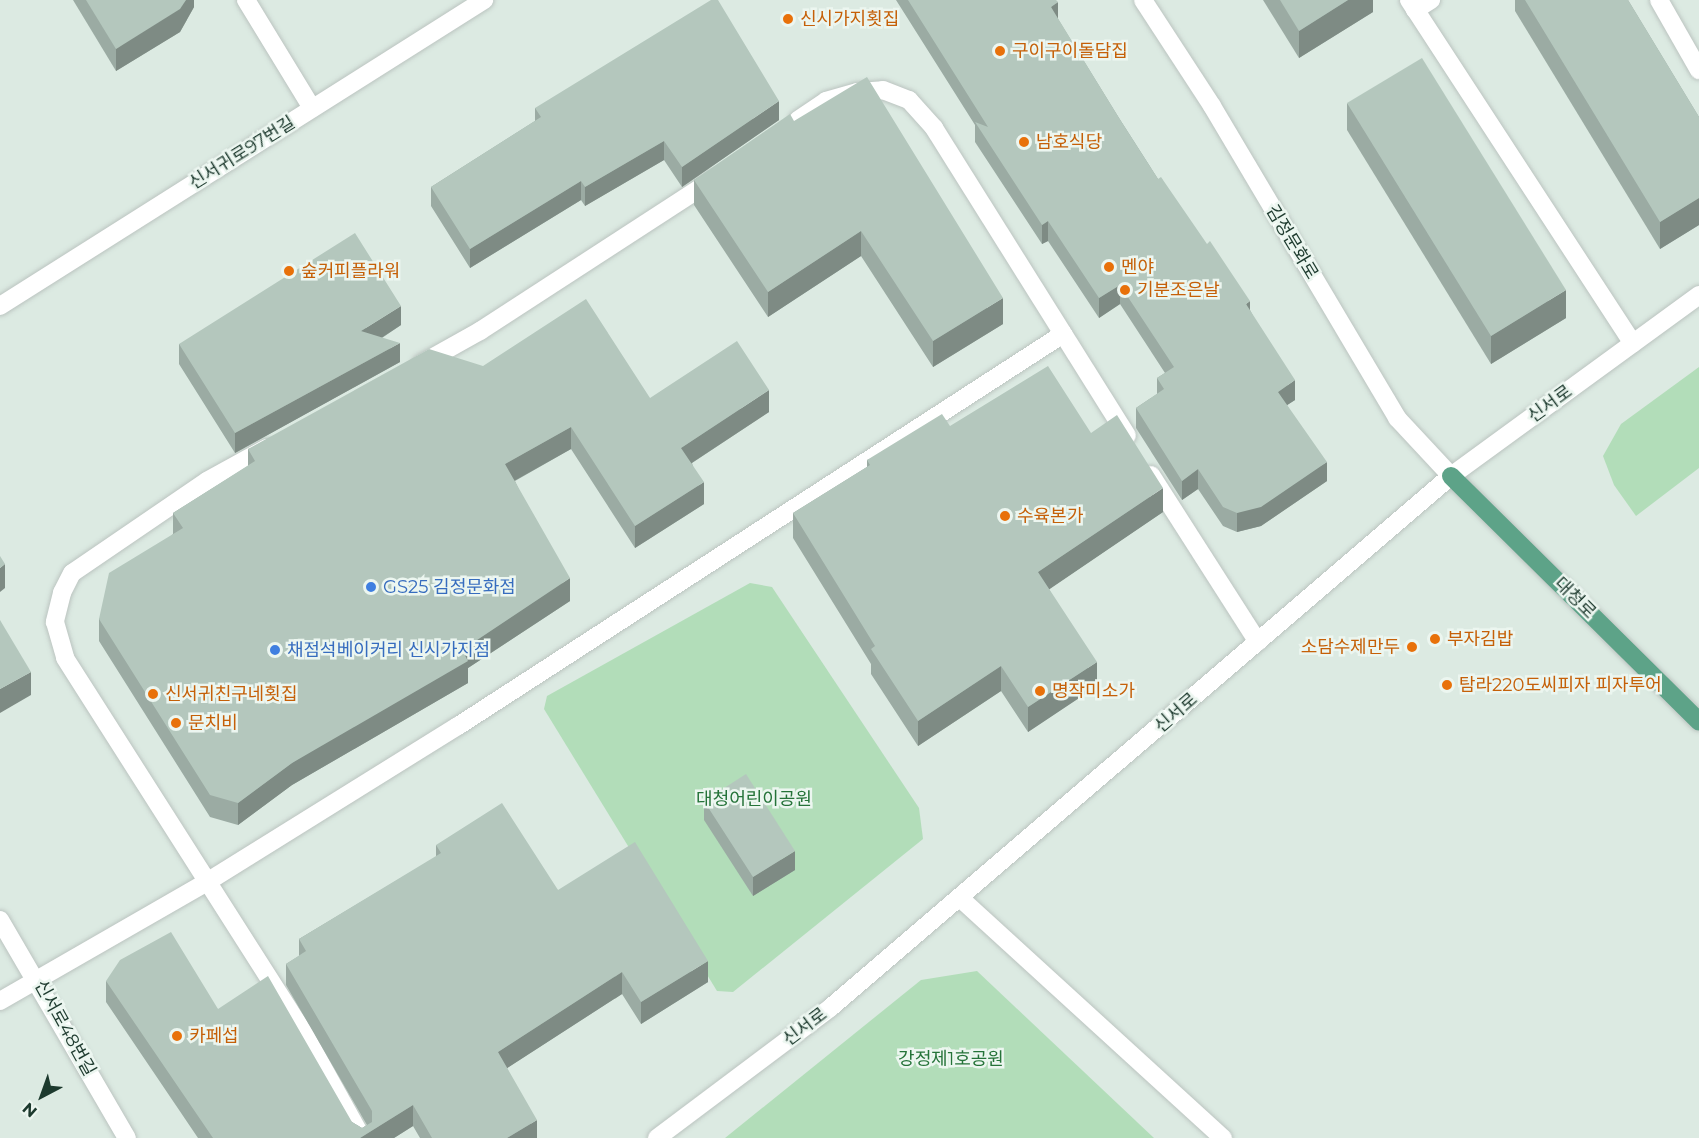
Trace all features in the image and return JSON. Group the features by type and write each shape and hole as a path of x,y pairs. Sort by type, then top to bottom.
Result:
{"main road":[{"name":"대청로","path":"1451,476 1699,721"}],"street":[{"path":"246,0 312,108"},
{"name":"신서귀로97번길","path":"0,306 484,0"},
{"name":"김정문화로","path":"1143,0 1212,106 1397,418 1451,476"},
{"path":"1431,0 1412,5 1633,343"},
{"path":"1659,0 1699,70"},
{"path":"781,133 826,101 857,92 883,90 909,100 934,128 1258,642"},
{"path":"407,372 480,332 726,171"},
{"name":"신서로","path":"657,1138 830,1008 961,899 1451,476 1699,295"},
{"path":"0,1001 207,882 458,726 1063,334"},
{"path":"280,441 207,481 72,573 62,593 56,622 65,658 306,1037 362,1138"},
{"path":"961,899 1223,1138"},
{"name":"신서로48번길","path":"0,920 37,978 127,1138"}],"green space":[{"path":"1699,367 1699,468 1636,516 1614,485 1603,456 1621,424"},
{"name":"대청어린이공원","path":"750,583 772,587 919,808 923,839 733,992 717,991 544,709 547,696"},
{"name":"강정제1호공원","path":"977,971 1154,1138 725,1138 921,980"}],"building":[{"path":"86,0 186,0 180,9 116,49"},
{"path":"711,0 718,0 779,101 682,167 664,141 585,187 581,181 470,249 431,187 541,117 535,108"},
{"path":"908,0 1056,0 1058,2 1051,7 1158,179 1161,177 1207,244 1210,241 1250,301 1246,304 1295,380 1278,392 1327,462 1261,507 1237,513 1223,507 1198,469 1182,481 1136,408 1164,389 1157,378 1174,367 1120,285 1099,298 1048,221 1042,225 975,122 988,127"},
{"path":"1280,0 1348,0 1299,31"},
{"path":"1525,0 1628,0 1699,117 1699,198 1660,222"},
{"path":"1422,58 1566,290 1491,336 1347,103"},
{"path":"867,77 1003,298 933,341 861,231 768,292 694,180 790,114 794,121"},
{"path":"355,233 401,306 361,331 400,343 235,433 179,344"},
{"path":"586,299 650,398 737,341 769,390 681,448 704,482 635,526 571,427 505,464 570,578 462,650 468,661 292,763 238,803 210,795 99,619 109,573 183,528 173,513 255,461 248,449 429,349 483,366"},
{"path":"1048,366 1091,433 1117,415 1163,488 1038,572 1097,662 1028,707 1001,666 918,721 871,649 875,646 793,513 870,465 867,460 942,414 950,426"},
{"path":"0,556 5,564 0,568"},
{"path":"0,620 31,672 0,689"},
{"path":"746,774 795,851 753,877 704,801"},
{"path":"502,803 558,890 635,842 708,961 641,1002 622,972 498,1052 537,1120 507,1138 432,1138 413,1105 360,1138 213,1138 106,981 120,960 171,932 218,1009 268,976 352,1122 362,1128 372,1122 372,1111 286,964 306,951 299,939 441,853 436,845"}],"place":[{"name":"신시가지횟집","path":"788,19"},
{"name":"구이구이돌담집","path":"1000,51"},
{"name":"남호식당","path":"1024,142"},
{"name":"멘야","path":"1109,267"},
{"name":"숲커피플라워","path":"289,271"},
{"name":"기분조은날","path":"1125,290"},
{"name":"수육본가","path":"1005,516"},
{"name":"GS25 김정문화점","path":"371,587"},
{"name":"부자김밥","path":"1435,639"},
{"name":"소담수제만두","path":"1412,647"},
{"name":"채점석베이커리 신시가지점","path":"275,650"},
{"name":"탐라220도씨피자 피자투어","path":"1447,685"},
{"name":"명작미소가","path":"1040,691"},
{"name":"신서귀친구네횟집","path":"153,694"},
{"name":"문치비","path":"176,723"},
{"name":"카페섭","path":"177,1036"}]}
